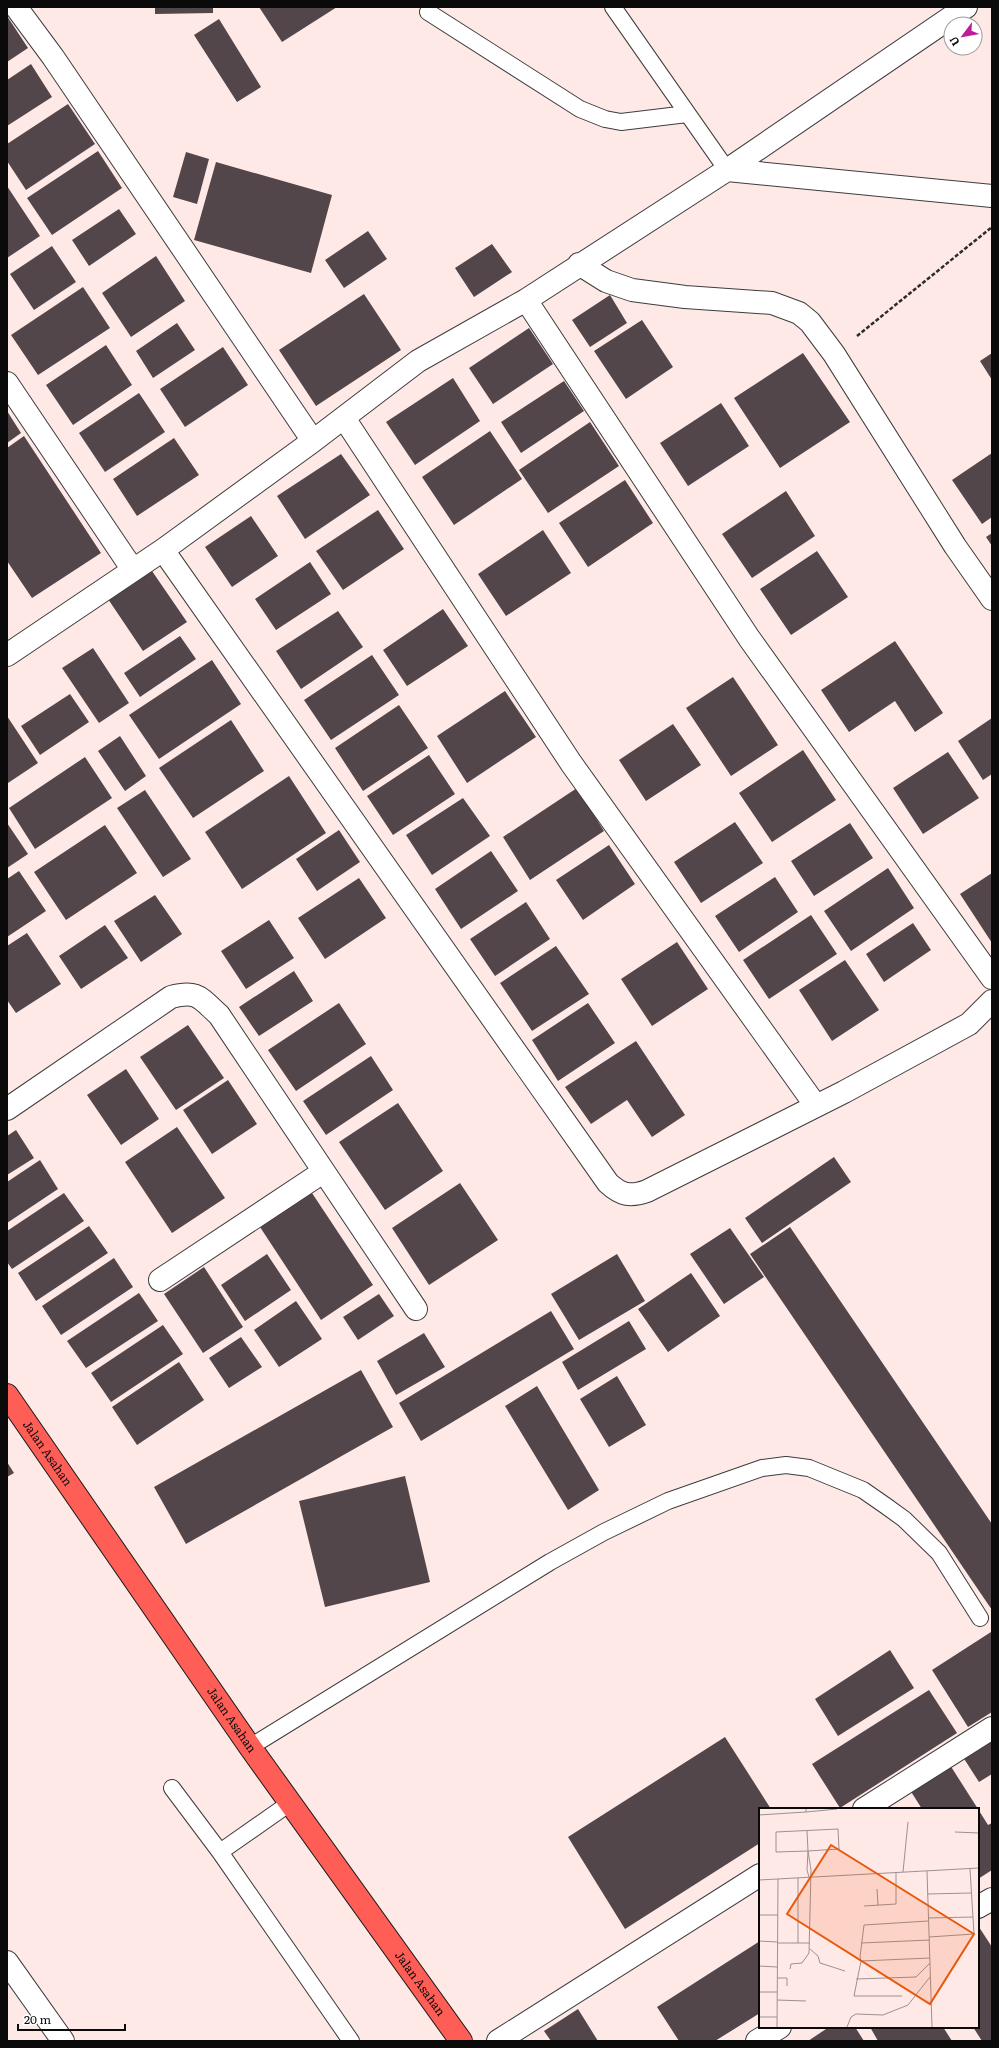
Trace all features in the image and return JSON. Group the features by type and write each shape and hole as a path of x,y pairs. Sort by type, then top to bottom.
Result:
{"main road":[{"name":"Jalan Asahan","path":"7,1395 250,1747 462,2041"}],"street":[{"path":"16,7 62,70 313,441"},
{"path":"7,655 163,550 313,441 418,361 526,300 579,264 726,170 966,7"},
{"path":"726,170 992,196"},
{"path":"579,264 606,281 632,290 686,297 772,303 785,306 799,313 810,322 834,354 955,546 992,599"},
{"path":"526,300 750,638 992,978"},
{"path":"7,383 133,570"},
{"path":"344,418 571,763 816,1106"},
{"path":"163,550 608,1183 616,1191 626,1195 635,1195 646,1191 844,1092 969,1024 992,1001"},
{"path":"7,1109 171,997 187,993 198,996 219,1015 416,1309"},
{"path":"160,1280 323,1172"},
{"path":"866,1808 992,1728"},
{"path":"498,2041 759,1876"},
{"path":"979,1906 992,1898"},
{"path":"7,1962 63,2041"},
{"path":"757,2041 778,2028"}],"lane":[{"path":"613,7 726,170"},
{"path":"428,12 580,109 605,120 621,122 687,114"},
{"path":"250,1747 550,1562 604,1532 668,1501 762,1468 786,1465 809,1468 863,1490 909,1524 939,1553 980,1618"},
{"path":"172,1788 220,1852 351,2041"},
{"path":"220,1852 290,1803"}],"path":[{"path":"834,354 992,227"}],"building":[{"path":"155,7 213,7 213,13 155,14"},
{"path":"259,7 337,7 282,42"},
{"path":"7,16 28,48 7,62"},
{"path":"219,19 261,87 237,102 194,35"},
{"path":"31,64 52,97 7,126 7,80"},
{"path":"68,104 95,144 26,190 7,161 7,144"},
{"path":"98,151 122,188 52,235 27,198"},
{"path":"186,152 209,159 197,204 173,197"},
{"path":"216,162 332,195 311,273 194,240"},
{"path":"7,186 40,236 7,258"},
{"path":"119,209 136,234 89,266 72,240"},
{"path":"368,231 387,259 344,288 325,260"},
{"path":"492,244 512,272 474,297 455,268"},
{"path":"52,246 76,282 34,310 10,274"},
{"path":"156,256 185,301 131,337 102,293"},
{"path":"83,287 110,328 38,375 11,335"},
{"path":"364,294 401,350 316,406 279,350"},
{"path":"610,295 627,323 590,347 572,320"},
{"path":"642,320 673,367 626,399 594,351"},
{"path":"177,323 195,350 153,378 136,351"},
{"path":"529,328 553,364 493,404 469,368"},
{"path":"106,345 132,385 73,425 46,385"},
{"path":"223,347 248,385 185,427 160,389"},
{"path":"803,353 850,422 780,468 734,398"},
{"path":"992,353 992,380 980,361"},
{"path":"453,378 480,421 415,465 386,422"},
{"path":"564,381 584,411 521,453 501,422"},
{"path":"139,393 165,432 105,472 79,433"},
{"path":"721,403 749,446 688,486 660,443"},
{"path":"7,411 21,433 7,443"},
{"path":"590,422 619,466 548,513 519,470"},
{"path":"490,431 522,479 454,525 422,477"},
{"path":"24,436 101,553 32,598 7,561 7,448"},
{"path":"174,438 199,475 137,516 113,479"},
{"path":"992,453 992,517 982,524 952,480"},
{"path":"341,454 370,495 305,539 277,496"},
{"path":"625,480 653,523 588,567 559,523"},
{"path":"786,491 815,536 752,578 722,534"},
{"path":"378,510 404,549 343,590 316,551"},
{"path":"251,516 278,556 232,587 205,547"},
{"path":"543,530 571,573 506,616 478,574"},
{"path":"992,533 992,546 986,537"},
{"path":"817,551 848,597 791,635 760,589"},
{"path":"310,562 331,594 276,630 255,599"},
{"path":"152,571 187,622 143,651 108,599"},
{"path":"443,609 468,646 407,686 383,650"},
{"path":"338,611 363,647 301,689 276,651"},
{"path":"180,636 196,659 140,697 124,673"},
{"path":"895,641 943,713 915,732 895,701 849,732 821,690"},
{"path":"93,648 129,703 99,723 62,668"},
{"path":"372,655 399,695 331,740 304,700"},
{"path":"212,660 241,704 159,759 129,715"},
{"path":"733,677 778,745 731,776 686,708"},
{"path":"505,691 536,737 467,783 437,736"},
{"path":"70,694 89,722 40,755 21,726"},
{"path":"399,705 428,748 363,791 335,748"},
{"path":"7,716 38,763 8,783 7,781"},
{"path":"992,718 992,774 983,780 958,741"},
{"path":"231,720 264,771 193,818 159,768"},
{"path":"673,724 701,765 646,801 619,760"},
{"path":"120,736 146,776 125,791 98,751"},
{"path":"803,750 836,800 772,842 739,793"},
{"path":"948,752 979,798 923,834 893,788"},
{"path":"429,755 455,794 393,835 367,796"},
{"path":"85,757 112,798 35,849 9,808"},
{"path":"289,776 326,833 242,889 205,832"},
{"path":"577,788 604,831 530,880 503,837"},
{"path":"145,790 191,859 163,877 117,808"},
{"path":"463,798 490,836 432,875 406,835"},
{"path":"735,822 763,863 701,903 674,862"},
{"path":"7,823 28,854 7,868"},
{"path":"850,823 873,858 814,896 791,861"},
{"path":"105,825 137,873 66,920 34,872"},
{"path":"339,830 360,862 317,891 296,859"},
{"path":"609,845 635,884 583,920 556,880"},
{"path":"491,851 518,891 461,929 435,889"},
{"path":"888,868 914,908 851,951 824,911"},
{"path":"19,871 46,911 7,937 7,879"},
{"path":"992,873 992,943 960,894"},
{"path":"775,877 798,912 739,952 715,916"},
{"path":"359,878 386,918 325,959 298,918"},
{"path":"155,895 182,934 141,962 114,921"},
{"path":"526,902 550,939 495,976 470,939"},
{"path":"811,915 837,954 769,999 743,960"},
{"path":"269,920 294,958 246,989 221,951"},
{"path":"913,923 931,950 884,982 866,954"},
{"path":"105,925 128,958 81,989 59,956"},
{"path":"27,933 61,984 16,1013 7,1000 7,946"},
{"path":"677,942 708,989 652,1026 621,979"},
{"path":"556,946 589,994 532,1031 500,983"},
{"path":"845,960 879,1010 832,1041 799,990"},
{"path":"294,971 313,1001 259,1036 239,1007"},
{"path":"339,1003 366,1044 296,1091 268,1050"},
{"path":"588,1003 615,1043 558,1081 532,1040"},
{"path":"188,1025 224,1078 176,1110 140,1057"},
{"path":"636,1041 685,1115 652,1137 627,1100 591,1124 565,1087"},
{"path":"371,1056 393,1090 326,1135 303,1101"},
{"path":"126,1069 159,1119 121,1145 87,1095"},
{"path":"228,1080 257,1124 212,1154 183,1110"},
{"path":"398,1103 443,1171 385,1210 339,1142"},
{"path":"177,1127 225,1198 172,1233 125,1162"},
{"path":"16,1130 34,1158 7,1175 7,1136"},
{"path":"834,1157 851,1182 762,1243 745,1218"},
{"path":"40,1160 58,1189 7,1223 7,1182"},
{"path":"460,1183 498,1240 429,1285 392,1228"},
{"path":"64,1193 84,1221 12,1269 7,1262 7,1231"},
{"path":"312,1193 373,1285 321,1320 260,1227"},
{"path":"89,1226 108,1253 36,1301 18,1273"},
{"path":"790,1227 992,1524 992,1610 750,1254"},
{"path":"730,1228 764,1277 724,1304 690,1254"},
{"path":"267,1254 291,1290 245,1321 221,1285"},
{"path":"617,1254 645,1301 579,1340 551,1294"},
{"path":"114,1258 133,1287 61,1335 42,1306"},
{"path":"204,1267 243,1327 203,1353 164,1294"},
{"path":"691,1273 720,1316 668,1352 638,1309"},
{"path":"139,1293 158,1321 86,1368 67,1341"},
{"path":"379,1294 394,1316 358,1340 343,1317"},
{"path":"296,1301 322,1339 279,1367 254,1330"},
{"path":"551,1311 574,1349 421,1441 399,1403"},
{"path":"629,1321 646,1349 578,1390 562,1362"},
{"path":"163,1325 183,1354 111,1402 91,1373"},
{"path":"424,1333 445,1367 396,1395 377,1361"},
{"path":"241,1337 262,1367 229,1388 209,1358"},
{"path":"179,1362 204,1400 137,1445 112,1407"},
{"path":"361,1370 393,1427 186,1544 154,1487"},
{"path":"617,1376 646,1425 609,1447 580,1399"},
{"path":"537,1386 599,1490 568,1510 505,1406"},
{"path":"7,1462 14,1473 7,1477"},
{"path":"405,1476 430,1582 325,1607 299,1501"},
{"path":"991,1632 992,1712 968,1727 932,1670"},
{"path":"890,1650 914,1688 838,1736 815,1699"},
{"path":"929,1690 957,1733 840,1808 812,1764"},
{"path":"992,1735 992,1774 979,1782 961,1754"},
{"path":"725,1737 770,1808 759,1808 759,1844 625,1929 568,1837"},
{"path":"950,1765 977,1808 921,1808 910,1790"},
{"path":"979,1811 988,1825 992,1823 992,1870 979,1878"},
{"path":"979,1927 992,1947 992,2041 982,2041 974,2028 979,2028"},
{"path":"759,1942 759,2014 715,2041 679,2041 657,2007"},
{"path":"578,2009 598,2041 551,2041 544,2031"},
{"path":"828,2028 856,2028 864,2041 808,2041"},
{"path":"871,2028 944,2028 952,2041 878,2041"}]}
